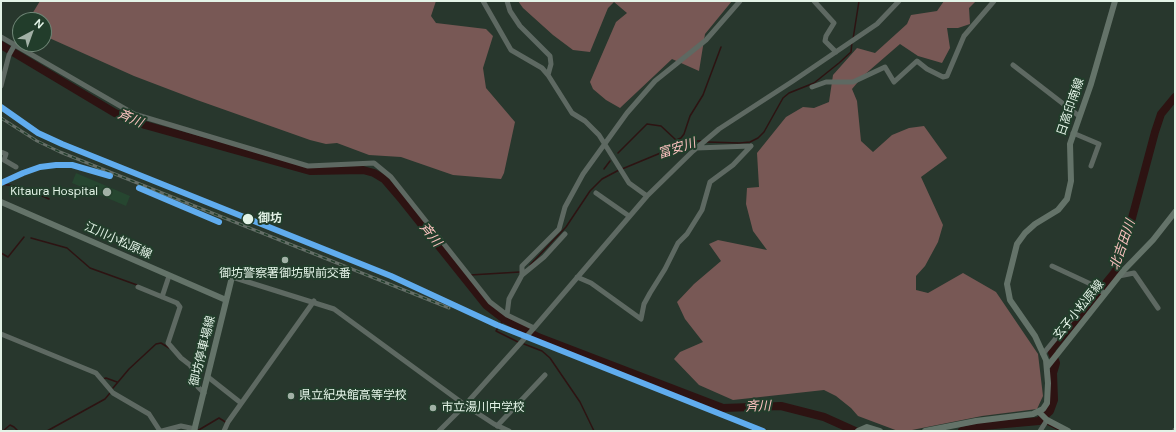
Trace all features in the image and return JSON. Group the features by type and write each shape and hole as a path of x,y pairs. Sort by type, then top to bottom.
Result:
{"main road":[{"name":"日高印南線","path":"1039,413 1047,403 1047,367 1035,336 1010,300 1007,284 1017,244 1034,224 1058,210 1067,199 1071,181 1070,144 1091,84 1115,1"},
{"name":"江川小松原線","path":"1,202 226,300"},
{"name":"玄子小松原線","path":"1047,367 1119,276 1153,240 1175,212"},
{"name":"御坊停車場線","path":"195,430 232,277"},
{"path":"925,431 1039,413 1047,420 1068,431"},
{"path":"859,430 867,427 880,431"}],"street":[{"path":"483,1 511,50 542,68 572,113 585,121 605,144 621,174 629,183 647,196"},
{"path":"507,1 510,11 520,26 550,56 552,64 548,75"},
{"path":"522,275 522,266 559,229 565,207 590,163 627,113 656,81 706,40 740,1"},
{"path":"814,1 834,24 826,36 825,41 836,52"},
{"path":"439,431 465,405 534,328 647,196 695,149 709,136 877,24 899,1"},
{"path":"812,87 826,82 853,82 885,66 894,82 917,61 927,69 943,77 947,76 964,36 994,1"},
{"path":"1,37 12,45"},
{"path":"1,86 12,50"},
{"path":"25,52 134,114 308,166 374,163 391,177 470,279 490,302 507,315 534,328"},
{"path":"1013,65 1080,116"},
{"path":"1073,133 1099,144 1090,166"},
{"path":"577,277 591,283 641,319 644,304 650,292 666,268 678,243 687,234 702,210 710,182 733,166 751,146 695,149"},
{"path":"1,152 6,154 4,160 16,167"},
{"path":"596,193 629,216"},
{"path":"507,315 509,299 522,275 544,256 565,234"},
{"path":"1052,266 1097,288 1105,294"},
{"path":"1119,276 1134,273 1158,308"},
{"path":"162,297 169,276"},
{"path":"232,277 314,301 334,309 465,405 497,426 509,431"},
{"path":"138,287 177,303 180,307 168,343 181,358 190,365 194,371 198,387 204,393"},
{"path":"1043,354 1097,288"},
{"path":"224,431 228,425 228,422 241,403 314,301"},
{"path":"1,334 96,373 113,393 148,414 161,431 181,426 195,430"},
{"path":"497,426 545,375"},
{"path":"208,377 241,403"},
{"path":"1040,431 1047,420"}],"shaded area":[{"path":"40,1 436,1 431,16 436,23 486,29 493,36 483,68 486,88 515,122 504,173 501,179 453,175 401,157 369,155 337,143 326,144 310,140 134,76 52,39 52,12 33,12"},
{"path":"518,1 732,1 705,34 699,71 672,59 620,108 606,100 593,89 590,82 616,22 627,13 614,2 608,8 590,52 573,50 553,35 523,8"},
{"path":"944,1 976,1 969,8 970,24 958,28 947,28 950,48 942,63 918,56 900,44 863,76 852,89 857,101 861,141 873,152 892,135 909,128 924,126 947,158 921,177 943,225 938,242 925,266 916,276 916,290 928,293 963,273 996,292 1038,354 1043,396 1037,409 982,416 907,431 898,431 858,416 851,408 836,396 824,390 733,400 699,385 674,359 680,352 703,342 685,319 677,302 694,284 721,261 709,244 718,240 767,250 753,231 746,204 747,188 759,187 757,153 786,117 803,107 814,108 829,102 833,75 857,48 875,53 907,24 911,15 937,11"},
{"name":"Kitaura Hospital","path":"76,173 130,196 126,206 72,183"}],"waterway":[{"name":"富安川","path":"853,39 859,1"},
{"name":"富安川","path":"707,142 740,143 750,142 758,138 764,132 783,98 789,93 814,83 839,63 851,52 852,42"},
{"name":"斉川","path":"1,45 115,113 145,125 310,171 363,170 374,173 384,179 402,200 486,305 504,319 538,337 723,408 781,406 824,417 855,431"},
{"path":"618,153 647,124 661,126 676,140 681,138 684,134 690,116 703,95 721,47"},
{"name":"北吉田川","path":"962,431 983,426 1039,421 1050,411 1054,400 1053,373 1056,363 1051,350 1115,272 1132,218 1161,114 1175,97"},
{"name":"富安川","path":"622,169 675,147 701,141"},
{"path":"604,169 610,161"},
{"name":"富安川","path":"530,265 566,227 590,191 602,179 619,170"},
{"path":"1,184 22,187 49,199"},
{"path":"1,253 8,257 24,237"},
{"path":"31,238 67,248 90,268 137,285"},
{"name":"富安川","path":"470,275 520,272"},
{"path":"504,319 496,331 518,342"},
{"path":"113,388 129,369 156,344 161,343 169,348"},
{"path":"524,344 542,351 550,358 580,402 594,431"},
{"path":"103,379 106,378 117,382"},
{"path":"47,431 105,399 110,393"},
{"path":"197,431 219,418 227,423"},
{"name":"斉川","path":"1039,421 1043,423"},
{"path":"1047,424 1061,431"},
{"path":"3,431 10,425 18,431"}],"railway":[{"path":"1,107 38,133 62,144 391,276 497,325 763,431"},
{"path":"1,118 37,141 60,152 449,308"}],"transit line":[{"path":"1,107 38,133 62,144 391,276 497,325 763,431"},
{"path":"1,183 40,167 56,165 72,165 110,176"},
{"path":"139,188 219,222"}],"place":[{"name":"Kitaura Hospital","path":"107,192"},
{"name":"御坊","path":"248,219"},
{"name":"御坊警察署御坊駅前交番","path":"285,260"},
{"name":"県立紀央館高等学校","path":"291,396"},
{"name":"市立湯川中学校","path":"433,408"}]}
